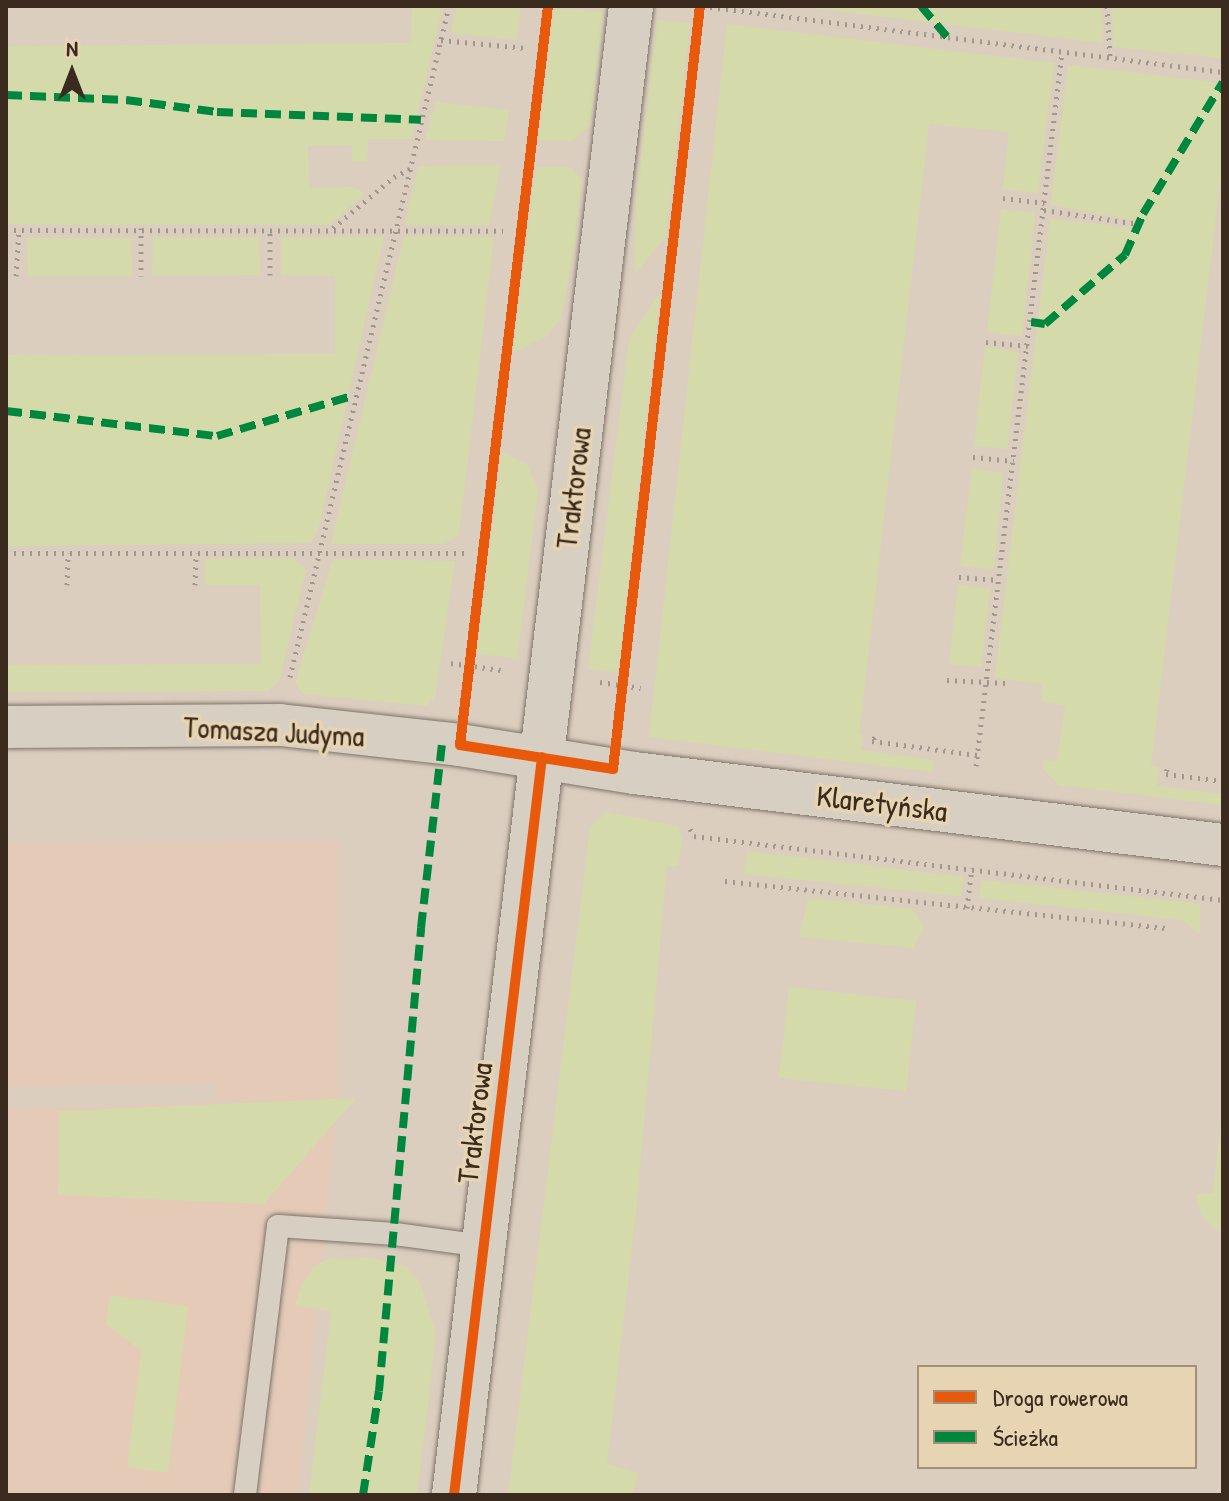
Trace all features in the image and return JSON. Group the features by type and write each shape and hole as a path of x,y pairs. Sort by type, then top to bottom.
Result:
{"main road":[{"name":"Traktorowa","path":"454,1495 631,6"}],"street":[{"name":"Tomasza Judyma","path":"6,727 280,725 542,757"},
{"name":"Klaretyńska","path":"542,757 613,769 1223,845"}],"lane":[{"path":"245,1495 278,1226 395,1234 484,1246"}],"path":[{"path":"280,725 317,553 449,6"},
{"path":"698,22 701,6 1223,72"},
{"path":"1107,6 1110,57"},
{"path":"441,40 525,48"},
{"path":"975,769 1062,52"},
{"path":"333,229 394,177 410,169"},
{"path":"1003,198 1139,224"},
{"path":"141,228 141,276"},
{"path":"270,229 270,275"},
{"path":"6,230 503,231"},
{"path":"16,276 19,230"},
{"path":"986,342 1028,346"},
{"path":"973,457 1014,461"},
{"path":"6,553 464,553"},
{"path":"67,585 68,553"},
{"path":"195,585 196,553"},
{"path":"959,577 999,580"},
{"path":"460,745 470,650"},
{"path":"451,663 516,672"},
{"path":"613,769 625,669"},
{"path":"947,680 1006,683"},
{"path":"587,681 641,688"},
{"path":"875,737 872,741 977,755"},
{"path":"1167,769 1166,774 1223,781"},
{"path":"967,908 972,868"},
{"path":"725,881 1165,928"}],"shaded area":[{"path":"338,842 338,1098 298,1495 6,1495 6,1110 303,1099 216,1099 216,1083 6,1087 6,843"}],"green space":[{"path":"412,6 443,6 411,139 368,139 367,162 352,161 352,145 308,146 309,188 352,187 365,193 330,225 6,224 6,46 411,43"},
{"path":"457,6 521,6 517,40 451,33"},
{"path":"793,6 1101,6 1103,43"},
{"path":"1112,6 1223,6 1222,58 1113,47"},
{"path":"554,8 603,12 590,125 573,141 539,140"},
{"path":"657,20 690,23 666,236 634,275 636,201"},
{"path":"727,24 1054,63 1038,193 1003,189 1009,132 929,124 859,734 863,735 861,750 934,760 932,772 649,737"},
{"path":"1068,65 1223,83 1223,155 1151,766 1159,768 1157,786 1223,794 1223,805 1059,785 1043,769 1043,760 1057,761 1065,706 1041,701 1043,684 995,678 1050,219 1142,229 1144,222 1051,205"},
{"path":"436,102 509,110 504,141 425,140"},
{"path":"500,165 489,225 405,225 418,166"},
{"path":"536,167 570,167 582,179 575,241 561,319 546,337 513,353"},
{"path":"1001,209 1035,213 1022,336 987,332"},
{"path":"384,236 318,530 311,543 6,546 6,355 335,354 335,276 281,275 281,238"},
{"path":"404,236 494,237 459,534 444,544 331,544"},
{"path":"153,237 259,237 260,275 152,276"},
{"path":"27,238 131,238 132,276 28,276"},
{"path":"660,293 618,672 588,669 629,339"},
{"path":"985,346 1018,352 1007,449 974,446"},
{"path":"502,452 527,465 538,489 517,658 477,654"},
{"path":"972,468 1003,473 994,569 960,566"},
{"path":"293,558 306,569 279,681 268,691 6,692 6,665 261,664 260,585 205,585 205,559"},
{"path":"333,559 455,561 435,697 426,706 303,694 295,683"},
{"path":"958,585 990,589 981,667 949,664"},
{"path":"607,812 678,826 682,841 678,866 667,866 636,1210 607,1464 638,1473 632,1495 508,1495 590,828"},
{"path":"748,851 963,877 961,896 743,874"},
{"path":"981,880 1200,904 1200,934 1182,920 979,898"},
{"path":"808,898 913,909 924,927 913,948 799,937"},
{"path":"789,987 916,1001 906,1091 779,1078"},
{"path":"356,1098 264,1204 58,1195 59,1111"},
{"path":"1223,1103 1223,1236 1201,1214 1196,1194 1213,1193"},
{"path":"370,1258 405,1266 419,1280 436,1334 417,1495 309,1495 331,1311 295,1306 301,1286 314,1266 328,1259"},
{"path":"110,1295 188,1306 168,1473 127,1467 141,1351 106,1324"}],"marked path":[{"path":"921,6 948,38"},
{"path":"1031,322 1045,324 1125,255 1143,214 1223,82"},
{"path":"6,95 126,100 217,112 421,120"},
{"path":"6,411 217,436 355,395"},
{"path":"363,1495 379,1391 421,928 442,744"}],"cycle path":[{"path":"548,6 460,745 613,769 700,6"},
{"path":"454,1495 542,757"}]}
